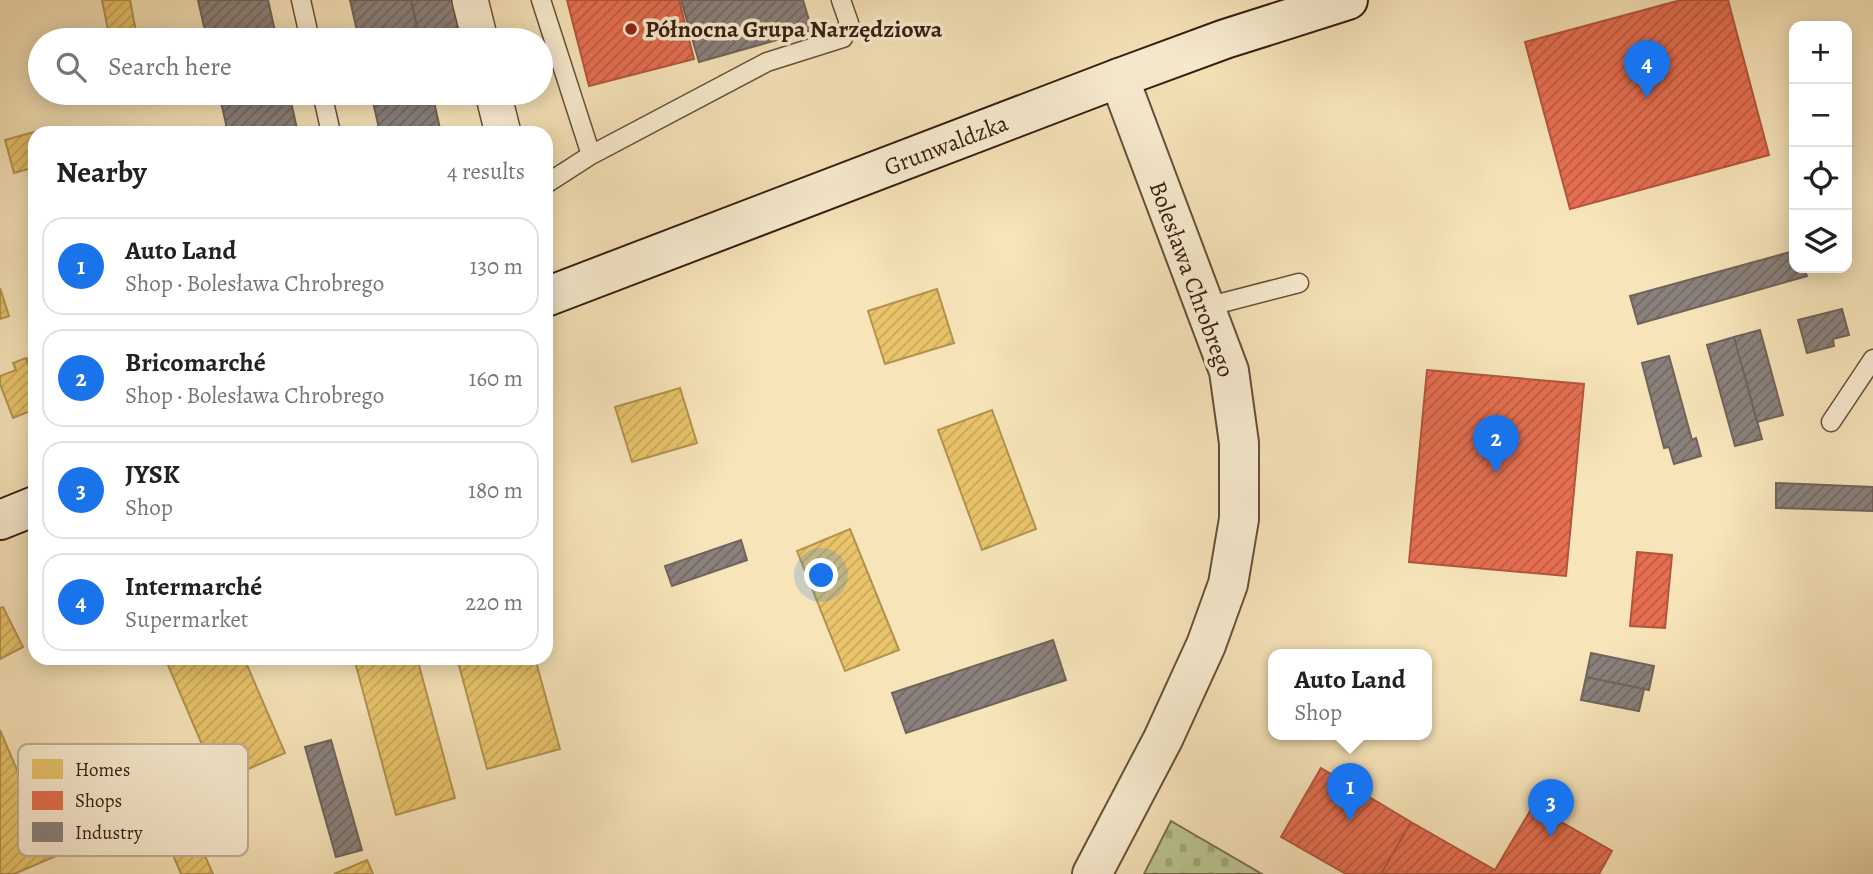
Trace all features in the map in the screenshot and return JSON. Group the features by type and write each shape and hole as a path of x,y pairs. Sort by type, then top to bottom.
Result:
{"main road":[{"name":"Grunwaldzka","path":"553,294 1119,78 1225,39 1348,0"},
{"name":"Bolesława Chrobrego","path":"1092,874 1168,728 1206,645 1228,584 1239,519 1239,443 1228,371 1119,78"},
{"path":"0,520 28,509"}],"street":[{"path":"470,0 477,28"},
{"path":"496,105 501,126"}],"lane":[{"path":"301,0 307,28"},
{"path":"541,0 550,28"},
{"path":"553,179 591,155 767,62 844,38 849,23 841,0"},
{"path":"553,37 591,155"},
{"path":"325,105 329,126"},
{"path":"1206,307 1299,284"},
{"path":"1831,422 1873,359"}],"green space":[{"path":"1171,821 1262,874 1144,874"}],"building: Homes":[{"path":"102,0 130,0 135,28 108,28"},
{"path":"28,134 28,169 14,173 5,140"},
{"path":"0,288 9,316 0,319"},
{"path":"937,289 954,343 885,364 868,311"},
{"path":"26,358 28,363 28,412 13,418 0,384 0,376 16,370 13,363"},
{"path":"680,388 697,443 632,462 615,407"},
{"path":"992,410 1036,529 982,550 938,430"},
{"path":"850,529 899,650 845,671 797,551"},
{"path":"3,607 23,647 0,659 0,608"},
{"path":"168,665 247,665 285,753 248,769 248,744 202,744"},
{"path":"356,665 419,665 455,798 396,815"},
{"path":"459,665 537,665 560,749 487,769"},
{"path":"0,730 18,772 18,856 56,856 14,874 0,874"},
{"path":"173,856 205,856 213,874 181,874"},
{"path":"367,860 373,874 334,874"}],"building: Shops":[{"name":"Północna Grupa Narzędziowa","path":"567,0 679,0 694,59 589,86"},
{"path":"1681,0 1728,0 1769,155 1570,209 1525,42"},
{"path":"1427,370 1584,384 1566,576 1409,562"},
{"path":"1637,552 1672,555 1665,628 1630,626"},
{"path":"1321,768 1411,822 1381,874 1346,874 1281,837"},
{"path":"1533,806 1612,851 1599,874 1381,874 1411,822 1495,870"}],"building: Industry":[{"path":"198,0 268,0 274,28 204,28"},
{"path":"350,0 411,0 417,28 356,28"},
{"path":"411,0 455,0 461,27 417,28"},
{"path":"681,0 803,0 812,30 699,62"},
{"path":"222,105 292,105 296,126 226,126"},
{"path":"374,105 435,105 439,126 378,126"},
{"path":"1789,252 1789,273 1806,273 1807,276 1638,324 1630,296"},
{"path":"1842,309 1849,335 1833,339 1834,346 1807,353 1798,320"},
{"path":"1760,330 1783,415 1757,422 1734,337"},
{"path":"1734,337 1762,439 1735,446 1707,345"},
{"path":"1669,356 1692,440 1696,438 1701,456 1674,464 1669,447 1664,448 1642,363"},
{"path":"1776,483 1873,487 1873,511 1776,508"},
{"path":"741,540 747,560 672,586 665,566"},
{"path":"1053,640 1066,680 906,733 892,693"},
{"path":"1591,653 1654,666 1649,690 1586,677"},
{"path":"1586,677 1644,689 1639,711 1581,700"},
{"path":"331,740 362,850 336,857 305,747"}],"place":[{"name":"Północna Grupa Narzędziowa","path":"631,29"},
{"name":"Intermarché","path":"1647,98"},
{"name":"Bricomarché","path":"1496,473"},
{"name":"Auto Land","path":"1350,821"},
{"name":"JYSK","path":"1551,837"}]}
